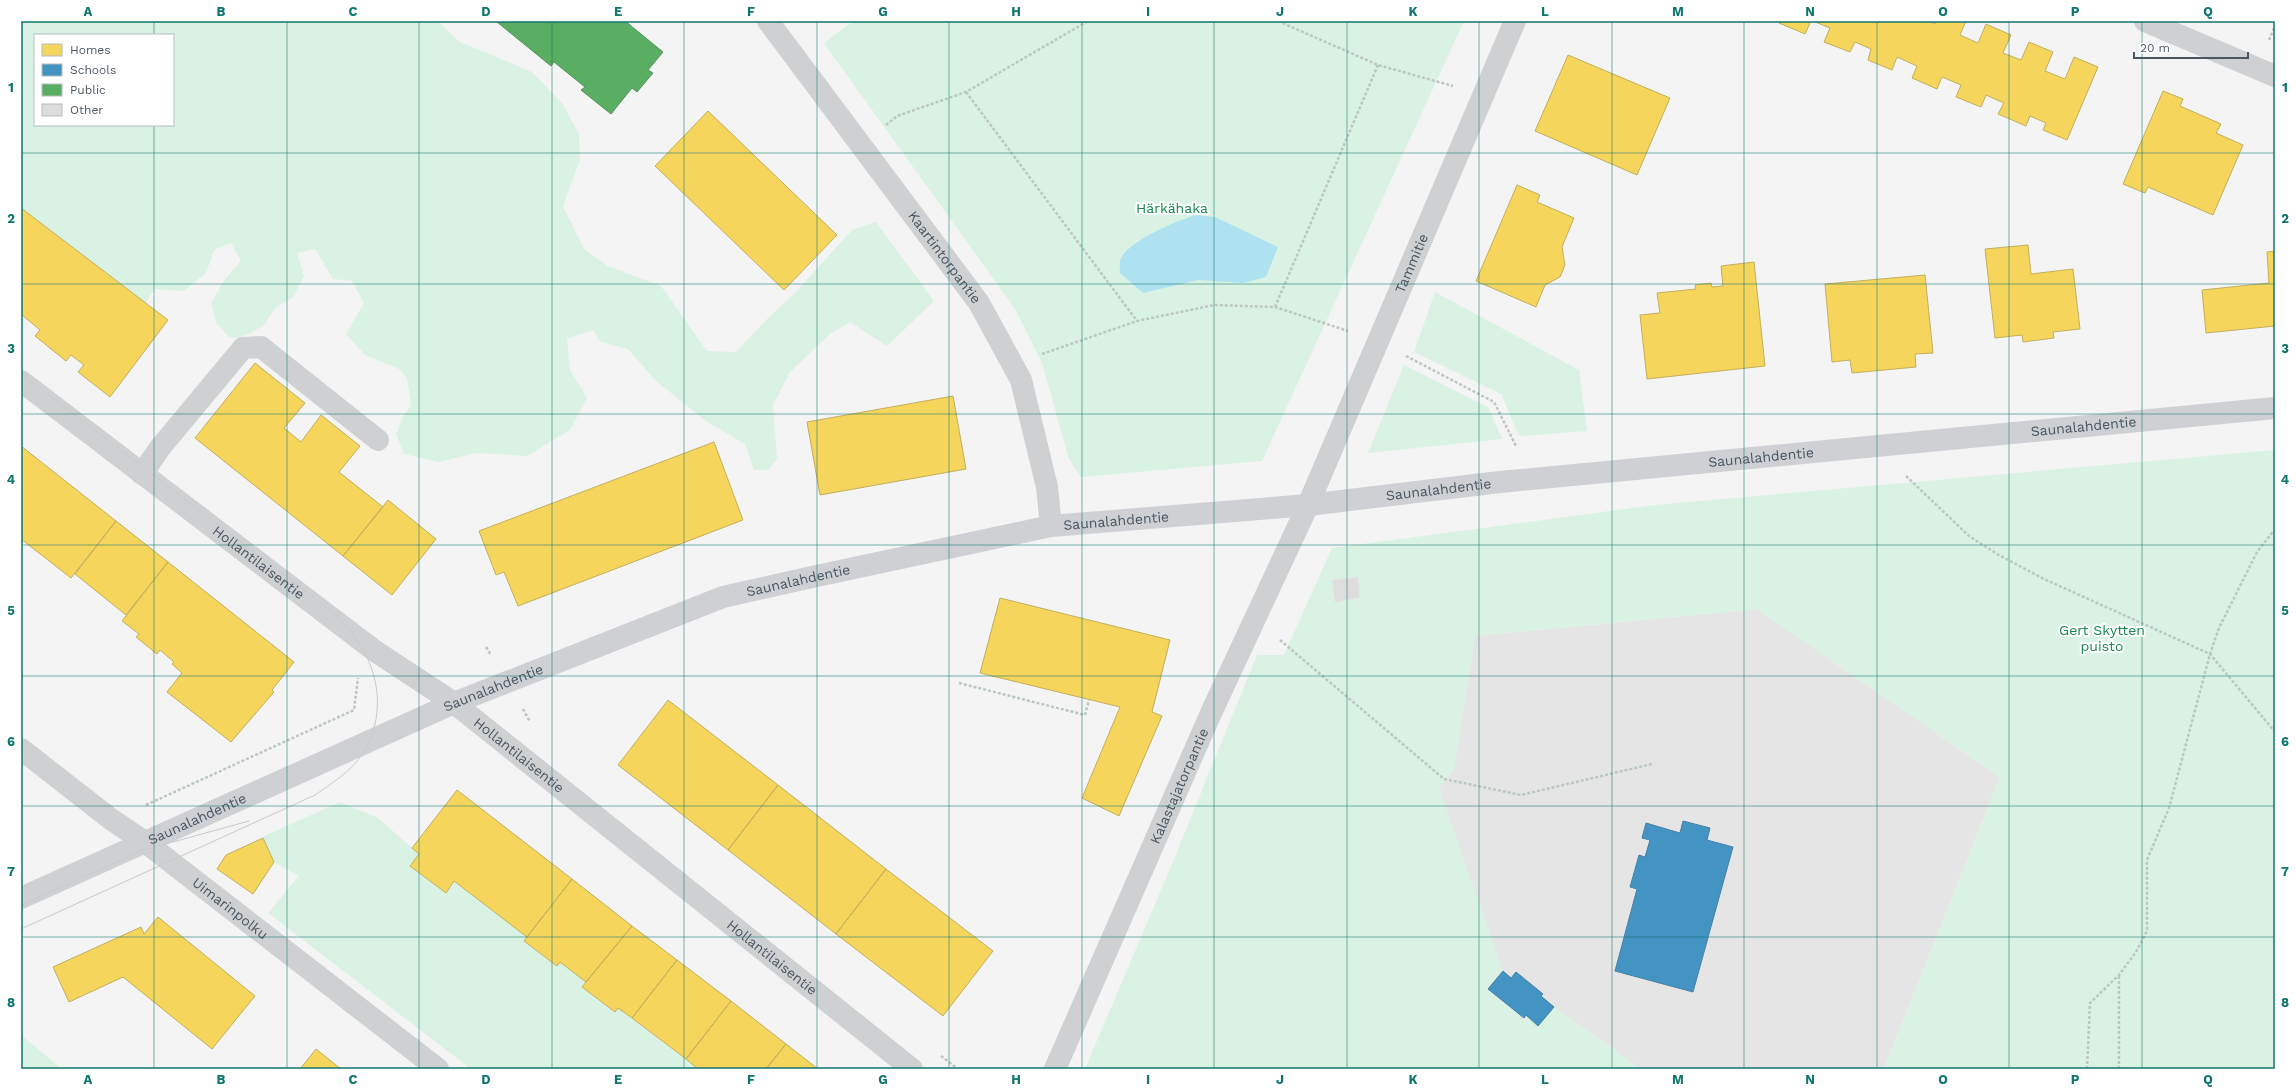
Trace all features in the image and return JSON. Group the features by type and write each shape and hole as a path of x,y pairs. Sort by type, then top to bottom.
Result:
{"street":[{"name":"Kaartintorpantie","path":"768,21 979,303 1014,365 1021,380 1048,487 1051,526"},
{"name":"Tammitie","path":"1308,505 1376,341 1515,21"},
{"path":"2145,21 2275,76"},
{"path":"142,474 159,450 243,348 252,346 261,347 378,440"},
{"name":"Hollantilaisentie","path":"21,381 375,651 454,703 912,1069"},
{"name":"Saunalahdentie","path":"21,898 454,703 723,597 1051,526 1308,505 1500,482 1883,447 2275,408"},
{"name":"Kalastajatorpantie","path":"1055,1069 1259,607 1308,505"},
{"name":"Uimarinpolku","path":"21,750 112,820 145,842 438,1069"}],"path":[{"path":"882,127 897,116 966,92 1088,21"},
{"path":"1278,21 1378,65 1458,88"},
{"path":"1275,307 1378,65"},
{"path":"966,92 1138,321"},
{"path":"1014,365 1138,321 1214,305 1275,307 1376,341 1494,402 1516,446"},
{"path":"1883,447 1904,474 1941,512 1969,536 1997,554 2044,578 2210,654 2275,732"},
{"path":"2087,1069 2090,1003 2120,975 2136,952 2147,931 2147,860 2169,808 2210,654 2219,628 2257,552 2275,529"},
{"path":"1259,607 1281,641 1444,779 1521,796 1652,764"},
{"path":"112,820 354,710 358,670"},
{"path":"959,683 1085,715 1089,700"},
{"path":"2119,1069 2120,975"}],"shaded area":[{"path":"1757,609 2000,777 1884,1069 1641,1069 1554,1007 1538,1026 1526,1016 1524,1018 1488,989 1439,788 1454,769 1475,636"}],"green space":[{"path":"21,21 437,21 460,42 532,72 562,103 579,134 580,160 563,206 584,249 608,266 661,286 707,351 736,352 771,315 794,294 852,230 876,222 934,301 887,346 850,322 830,334 790,372 773,406 777,459 768,470 754,470 745,444 706,421 656,381 628,349 601,342 593,330 567,339 570,370 587,398 570,430 527,456 476,453 439,462 404,454 396,434 403,417 411,405 407,378 399,369 365,355 346,334 364,303 352,281 333,279 315,249 297,253 304,276 293,297 275,308 263,326 242,337 230,338 216,323 211,303 223,282 241,261 231,243 214,250 206,273 184,291 155,289 145,303 21,208"},
{"name":"Härkähaka","path":"853,21 1464,21 1262,461 1081,477 1069,459 1042,363 1015,309 824,43"},
{"path":"1435,292 1579,370 1587,431 1519,436 1501,394 1414,352"},
{"path":"1404,365 1489,408 1502,439 1368,453"},
{"name":"Gert Skytten puisto","path":"2275,450 2275,1069 1884,1069 2000,777 1757,609 1475,636 1454,769 1439,788 1503,971 1488,989 1523,1018 1526,1015 1538,1025 1554,1007 1641,1069 1085,1069 1170,869 1257,655 1284,655 1332,548 1655,505"},
{"path":"340,802 378,818 419,854 410,866 446,893 454,881 527,937 524,941 557,966 560,962 586,982 583,987 614,1012 618,1008 698,1069 471,1069 268,913 299,876 274,862 262,837"},
{"path":"21,1035 62,1069 21,1069"}],"water":[{"path":"1196,215 1215,217 1278,247 1266,277 1243,283 1198,280 1143,293 1120,273 1121,258 1126,251 1144,238 1166,226"}],"building: Homes":[{"path":"1780,21 1811,21 1805,34 1779,23"},
{"path":"1813,21 1929,21 1935,24 1936,21 1966,21 1960,35 1978,43 1986,24 2011,35 2003,53 2021,60 2029,42 2053,52 2045,71 2065,79 2074,57 2098,67 2067,140 2043,130 2046,123 2030,116 2026,126 1998,114 2004,103 1986,95 1981,107 1956,97 1961,85 1942,77 1937,89 1912,78 1917,66 1897,57 1892,70 1868,60 1871,49 1855,42 1850,52 1824,42 1830,28"},
{"path":"1568,55 1670,98 1637,175 1535,131"},
{"path":"2163,91 2183,99 2180,106 2221,124 2216,133 2243,145 2213,215 2148,187 2145,193 2123,184"},
{"path":"708,111 837,235 784,290 655,166"},
{"path":"1517,185 1540,195 1537,202 1574,218 1562,247 1565,265 1560,277 1545,285 1536,307 1476,281"},
{"path":"21,208 168,320 110,397 78,372 84,365 71,355 66,361 35,336 40,330 21,314"},
{"path":"2028,245 2031,274 2073,269 2080,329 2053,332 2054,338 2023,342 2022,335 1995,338 1985,249"},
{"path":"2275,251 2275,326 2206,333 2202,290 2269,283 2267,252"},
{"path":"1754,262 1765,366 1647,379 1640,315 1660,313 1657,293 1696,289 1695,285 1711,283 1712,287 1723,286 1721,266"},
{"path":"1925,275 1933,353 1915,354 1916,367 1852,373 1850,360 1832,362 1825,284"},
{"path":"255,363 305,403 284,428 301,442 321,415 360,446 339,472 383,507 343,556 195,438"},
{"path":"953,396 966,469 820,495 807,422"},
{"path":"714,442 743,520 518,606 504,572 496,575 479,531"},
{"path":"21,446 116,521 71,578 21,539"},
{"path":"388,500 436,539 392,595 343,556"},
{"path":"116,521 168,562 126,615 75,574"},
{"path":"168,562 294,662 272,690 274,692 231,742 167,692 182,673 172,664 174,662 160,650 157,654 136,637 139,634 122,621"},
{"path":"1000,598 1170,640 1152,712 1162,716 1119,816 1082,798 1120,707 980,673"},
{"path":"668,700 778,785 728,850 618,765"},
{"path":"778,785 886,869 836,934 728,850"},
{"path":"457,790 572,879 527,937 454,881 446,893 410,866 419,854 412,848"},
{"path":"263,838 274,862 253,894 217,869 226,855"},
{"path":"886,869 993,951 943,1016 836,934"},
{"path":"572,879 632,926 586,982 560,962 557,966 524,941"},
{"path":"158,917 255,996 212,1049 123,977 69,1002 53,967 141,927 144,934"},
{"path":"632,926 677,960 632,1018 618,1008 615,1012 582,987"},
{"path":"677,960 731,1001 686,1059 632,1018"},
{"path":"731,1001 786,1044 766,1069 698,1069 686,1059"},
{"path":"786,1044 818,1069 766,1069"},
{"path":"316,1049 341,1069 300,1069"}],"building: Schools":[{"path":"1683,821 1710,828 1707,840 1733,847 1693,992 1615,971 1637,889 1630,887 1639,855 1645,857 1650,840 1642,838 1646,823 1680,833"},
{"path":"1503,971 1511,978 1516,972 1543,994 1541,996 1554,1007 1538,1026 1526,1015 1524,1018 1488,989"}],"building: Public":[{"path":"625,21 663,52 648,70 653,73 637,92 632,88 611,114 581,90 585,87 554,62 551,66 497,22"}],"building: Other":[{"path":"1358,577 1360,598 1335,602 1332,580"}],"tram line":[{"path":"21,374 330,611 350,631 364,652 371,666 377,696 377,712 374,727 369,742 361,756 346,772 315,795 21,929"},
{"path":"21,905 144,850 249,821"}]}
